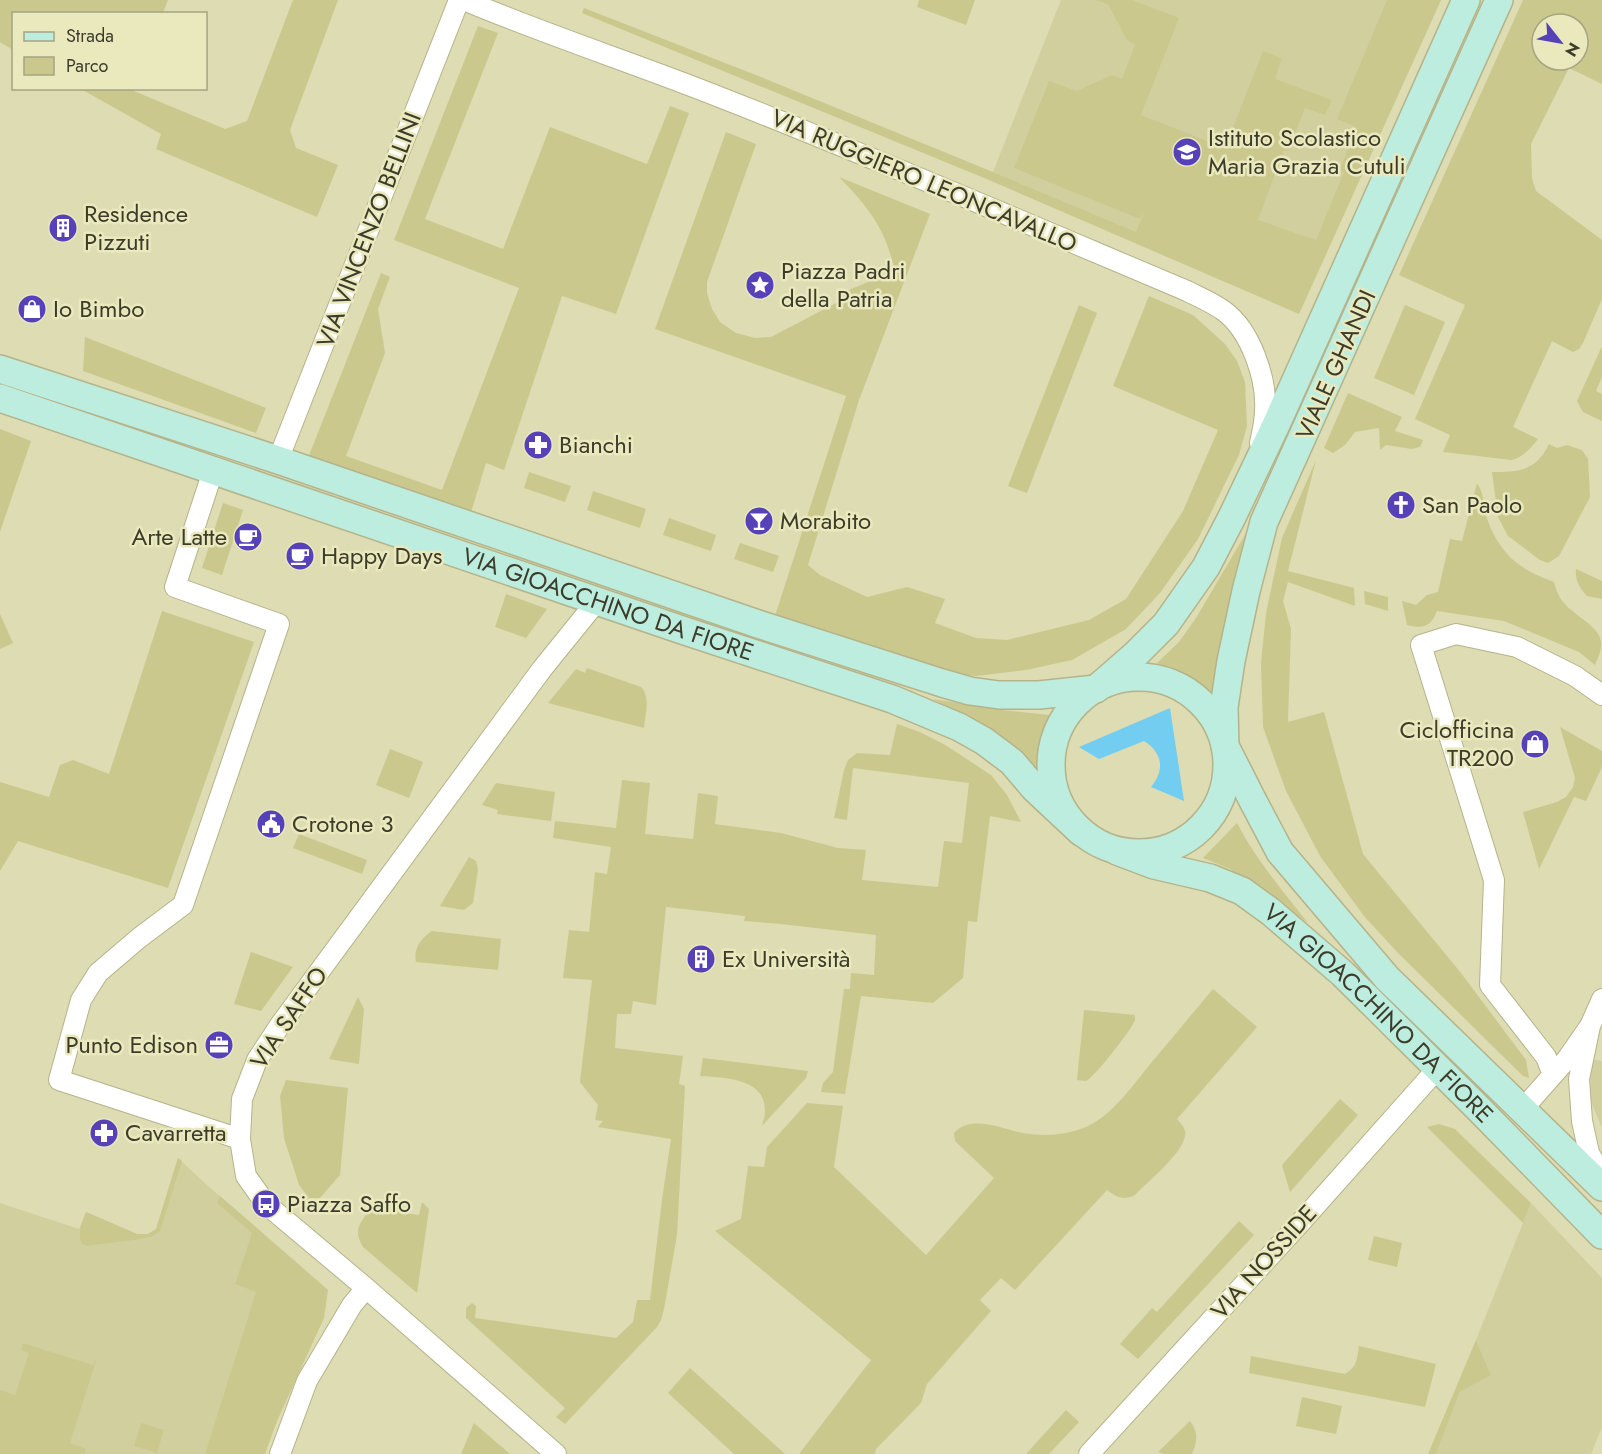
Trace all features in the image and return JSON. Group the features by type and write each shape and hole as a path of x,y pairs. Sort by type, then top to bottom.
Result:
{"street":[{"name":"VIA VINCENZO BELLINI","path":"278,460 459,0"},
{"name":"VIA RUGGIERO LEONCAVALLO","path":"464,0 519,23 721,97 1109,258 1196,296 1224,311 1243,331 1253,351 1262,380 1265,410 1256,467"},
{"name":"VIALE GHANDI","path":"1096,688 1135,655 1166,624 1206,567 1256,467 1466,0"},
{"name":"VIALE GHANDI","path":"1226,746 1224,706 1231,662 1264,522 1499,0"},
{"name":"VIA GIOACCHINO DA FIORE","path":"0,369 278,460 736,616 970,691 999,695 1039,695 1096,688"},
{"name":"VIA GIOACCHINO DA FIORE","path":"0,398 597,602 892,699 958,727 984,741 1012,762 1035,789 1081,832"},
{"path":"213,471 175,586 279,624 183,904 98,973 81,1000 59,1080 240,1139"},
{"name":"VIA SAFFO","path":"556,1454 266,1204 246,1176 240,1139 242,1099 257,1060 268,1042 542,669 597,602"},
{"path":"1554,1075 1546,1057 1490,985 1494,880 1421,645 1456,634 1517,647 1575,676 1602,696"},
{"path":"1141,677 1164,681 1186,690 1204,705 1217,724 1226,746 1227,772 1222,797 1209,819 1191,837 1168,849 1143,854 1117,851 1098,844 1081,832 1063,810 1053,784 1052,756 1059,729 1074,706 1096,688 1118,680 1141,677"},
{"name":"VIA GIOACCHINO DA FIORE","path":"1226,746 1280,852 1387,978 1602,1186"},
{"name":"VIA GIOACCHINO DA FIORE","path":"1117,851 1154,865 1210,879 1242,891 1271,912 1343,974 1599,1233"},
{"path":"1522,1110 1567,1059 1590,1026 1602,999"},
{"path":"1590,1026 1579,1079 1582,1121 1589,1153 1602,1176"},
{"name":"VIA NOSSIDE","path":"1089,1454 1438,1068"},
{"path":"280,1454 307,1382 352,1305 366,1288"}],"shaded area":[{"name":"Istituto Scolastico Maria Grazia Cutuli","path":"1061,0 1441,0 1303,305 993,172"},
{"path":"1591,1059 1602,1061 1602,1128 1590,1099"},
{"path":"178,1158 328,1290 249,1454 0,1454 0,1203 79,1229 86,1212 137,1234 148,1234 156,1229"},
{"path":"1531,1203 1602,1278 1602,1427 1591,1454 1436,1454 1460,1392 1490,1375 1476,1340"}],"green space":[{"path":"0,0 168,0 163,12 12,12 12,49 0,42"},
{"path":"293,0 338,0 290,130 296,148 338,165 317,217 156,149 161,134 83,90 134,90 225,129 247,121"},
{"path":"919,0 975,0 966,25 917,7"},
{"path":"1095,0 1132,0 1179,18 1141,115 1225,148 1263,51 1282,58 1275,79 1332,100 1325,115 1305,108 1288,151 1284,150 1258,220 1316,240 1344,172 1340,170 1356,127 1337,119 1387,0 1441,0 1299,314 989,180 582,13 584,8 761,77 1136,232 1146,207 1140,219 1014,168 1049,81 1077,91 1112,75 1122,79 1135,45 1127,40 1108,4"},
{"path":"1523,0 1602,0 1602,84 1577,72 1590,72 1590,12 1530,12 1530,72 1567,72 1531,144 1532,178 1536,191 1602,240 1602,299 1579,349 1573,352 1552,341 1513,427 1538,439 1523,454 1512,460 1443,452 1450,435 1415,419 1465,305 1399,275"},
{"path":"478,26 498,33 425,219 503,249 550,127 647,164 670,106 689,113 616,314 562,296 504,470 486,463 470,516 308,458 381,273 390,277 378,309 385,353 346,456 442,490 519,288 394,240"},
{"path":"726,132 756,144 707,282 707,293 712,309 720,322 736,333 755,338 771,337 838,302 839,294 895,271 886,243 875,220 839,177 930,214 859,400 808,565 820,575 867,597 907,587 945,599 935,623 976,638 1007,640 1089,620 1126,599 1183,511 1218,430 1113,386 1149,296 1193,315 1225,344 1237,361 1245,382 1247,426 1239,455 1198,539 1160,593 1126,629 1072,660 1026,670 976,676 941,671 775,616 846,396 655,329"},
{"path":"1079,305 1097,313 1027,493 1008,486"},
{"path":"1405,305 1445,322 1414,395 1374,378"},
{"path":"85,337 266,408 256,433 83,371"},
{"path":"1602,346 1602,377 1596,391 1602,394 1602,421 1583,412 1577,401"},
{"path":"1348,393 1402,417 1395,431 1423,440 1420,447 1412,449 1386,445 1380,450 1379,428 1355,432 1345,445 1333,453 1324,448"},
{"path":"0,429 31,441 0,532"},
{"path":"1549,444 1557,448 1567,445 1582,450 1588,459 1590,497 1559,556 1548,563 1540,560 1508,536 1498,517 1492,472 1526,468 1538,460"},
{"path":"1316,460 1288,571 1354,588 1355,606 1288,582 1283,601 1291,629 1288,722 1324,712 1363,854 1461,973 1526,1060 1529,1078 1523,1076 1398,953 1364,916 1320,856 1286,791 1263,727 1261,663 1266,613 1282,538"},
{"path":"529,472 571,486 565,502 524,488"},
{"path":"1477,483 1480,487 1488,522 1504,550 1524,568 1554,582 1563,602 1600,637 1600,654 1595,665 1579,652 1504,621 1437,611 1429,624 1422,627 1407,625 1402,601 1416,605 1427,595 1438,592 1450,539 1462,541"},
{"path":"593,491 646,509 640,528 587,510"},
{"path":"223,503 243,510 222,575 202,568"},
{"path":"669,518 716,535 711,551 663,535"},
{"path":"1246,533 1220,645 1213,693 1191,677 1157,663 1179,642 1196,618"},
{"path":"740,543 779,556 773,572 734,559"},
{"path":"1576,569 1602,581 1602,599 1587,596 1578,583"},
{"path":"1364,591 1388,597 1388,611 1365,604"},
{"path":"506,594 547,609 526,638 495,627"},
{"path":"162,611 254,642 168,888 18,841 0,871 0,782 49,797 60,765 73,760 109,774"},
{"path":"0,614 13,643 0,649"},
{"path":"587,668 641,687 647,701 644,728 548,703 576,669 585,673"},
{"path":"933,699 1050,715 1040,740 1037,768 1013,744"},
{"path":"897,724 920,732 947,746 991,775 1007,795 1021,822 990,816 977,922 968,921 963,978 933,1003 861,996 845,1094 821,1092 823,1083 833,1072 844,989 850,989 851,973 874,975 876,935 744,921 745,916 666,907 656,1005 633,1001 631,1014 617,1014 615,1048 683,1056 679,1084 685,1086 677,1235 664,1309 657,1327 565,1424 556,1417 565,1408 466,1318 466,1308 472,1303 476,1306 475,1318 616,1338 633,1322 637,1300 650,1300 671,1139 598,1127 603,1121 595,1120 598,1105 580,1082 592,980 563,978 569,930 589,932 595,872 607,874 611,847 553,838 555,821 616,828 622,780 650,783 645,834 693,839 698,793 718,796 715,824 781,833 838,848 866,850 862,880 938,887 944,841 962,843 969,783 853,768 847,820 834,818 848,760 857,753 890,755"},
{"path":"1560,727 1602,751 1602,767 1586,801 1574,797 1539,869 1523,812 1557,802 1566,797 1573,787 1575,778"},
{"path":"390,749 423,762 409,798 376,785"},
{"path":"496,783 555,792 551,821 497,814 498,810 482,805"},
{"path":"1237,823 1261,862 1308,923 1230,869 1203,858"},
{"path":"299,834 367,860 362,874 293,848"},
{"path":"469,857 476,861 478,870 473,903 464,910 440,906"},
{"path":"432,931 501,939 498,970 416,962 415,957 419,944"},
{"path":"251,952 293,967 261,1011 234,1004"},
{"path":"1213,989 1257,1027 1177,1119 1185,1131 1184,1138 1181,1147 1166,1165 1135,1195 1127,1198 1120,1197 1107,1190 1015,1290 1001,1278 980,1300 991,1311 927,1384 921,1403 876,1449 875,1454 799,1454 871,1360 715,1231 741,1219 748,1166 764,1167 767,1147 807,1103 843,1106 834,1167 926,1255 994,1178 955,1141 954,1133 969,1124 987,1124 1023,1133 1055,1134 1079,1130 1096,1122 1122,1099"},
{"path":"358,997 364,1009 359,1064 329,1059"},
{"path":"1084,1010 1135,1015 1133,1025 1096,1072 1086,1081 1077,1080"},
{"path":"703,1058 808,1071 806,1078 762,1126 765,1112 759,1092 751,1086 731,1079 700,1076"},
{"path":"286,1080 348,1088 340,1175 320,1198 309,1198 299,1185 284,1138 280,1096"},
{"path":"1340,1099 1358,1115 1290,1192 1282,1165"},
{"path":"1439,1124 1455,1129 1531,1203 1523,1223 1427,1127"},
{"path":"178,1158 182,1161 160,1231 153,1236 141,1239 87,1246 82,1244 80,1232 86,1212 137,1234 148,1234 156,1229"},
{"path":"220,1196 328,1290 324,1318 277,1421 265,1454 205,1454 256,1292 235,1284 252,1233 217,1203"},
{"path":"422,1202 429,1209 417,1293 363,1247 358,1231 370,1208 419,1215"},
{"path":"1239,1221 1254,1235 1138,1359 1120,1344 1152,1308 1157,1312"},
{"path":"1374,1236 1402,1243 1397,1267 1368,1260"},
{"path":"1476,1340 1491,1375 1460,1392 1436,1454 1428,1454"},
{"path":"23,1343 93,1365 96,1361 70,1443 86,1449 85,1454 0,1454 0,1390 15,1395 29,1353 21,1350"},
{"path":"1359,1346 1436,1364 1425,1407 1249,1373 1251,1356 1345,1374 1357,1359"},
{"path":"690,1368 785,1454 734,1454 668,1393"},
{"path":"1302,1397 1342,1406 1336,1434 1296,1426"},
{"path":"1066,1410 1079,1422 1049,1454 1026,1454"},
{"path":"1190,1421 1195,1429 1196,1437 1192,1454 1158,1452"},
{"path":"141,1423 164,1430 157,1453 134,1446"},
{"path":"474,1423 510,1454 461,1454"}],"water":[{"path":"1170,708 1184,801 1151,787 1158,774 1160,762 1155,751 1144,741 1099,759 1079,747"}],"place":[{"name":"Istituto Scolastico Maria Grazia Cutuli","path":"1187,152"},
{"name":"Residence Pizzuti","path":"63,228"},
{"name":"Piazza Padri della Patria","path":"760,285"},
{"name":"Io Bimbo","path":"32,309"},
{"name":"Bianchi","path":"538,445"},
{"name":"San Paolo","path":"1401,505"},
{"name":"Morabito","path":"759,521"},
{"name":"Arte Latte","path":"248,537"},
{"name":"Happy Days","path":"300,556"},
{"name":"Ciclofficina TR200","path":"1535,744"},
{"name":"Crotone 3","path":"271,824"},
{"name":"Ex Università","path":"701,959"},
{"name":"Punto Edison","path":"219,1045"},
{"name":"Cavarretta","path":"104,1133"},
{"name":"Piazza Saffo","path":"266,1204"}]}
